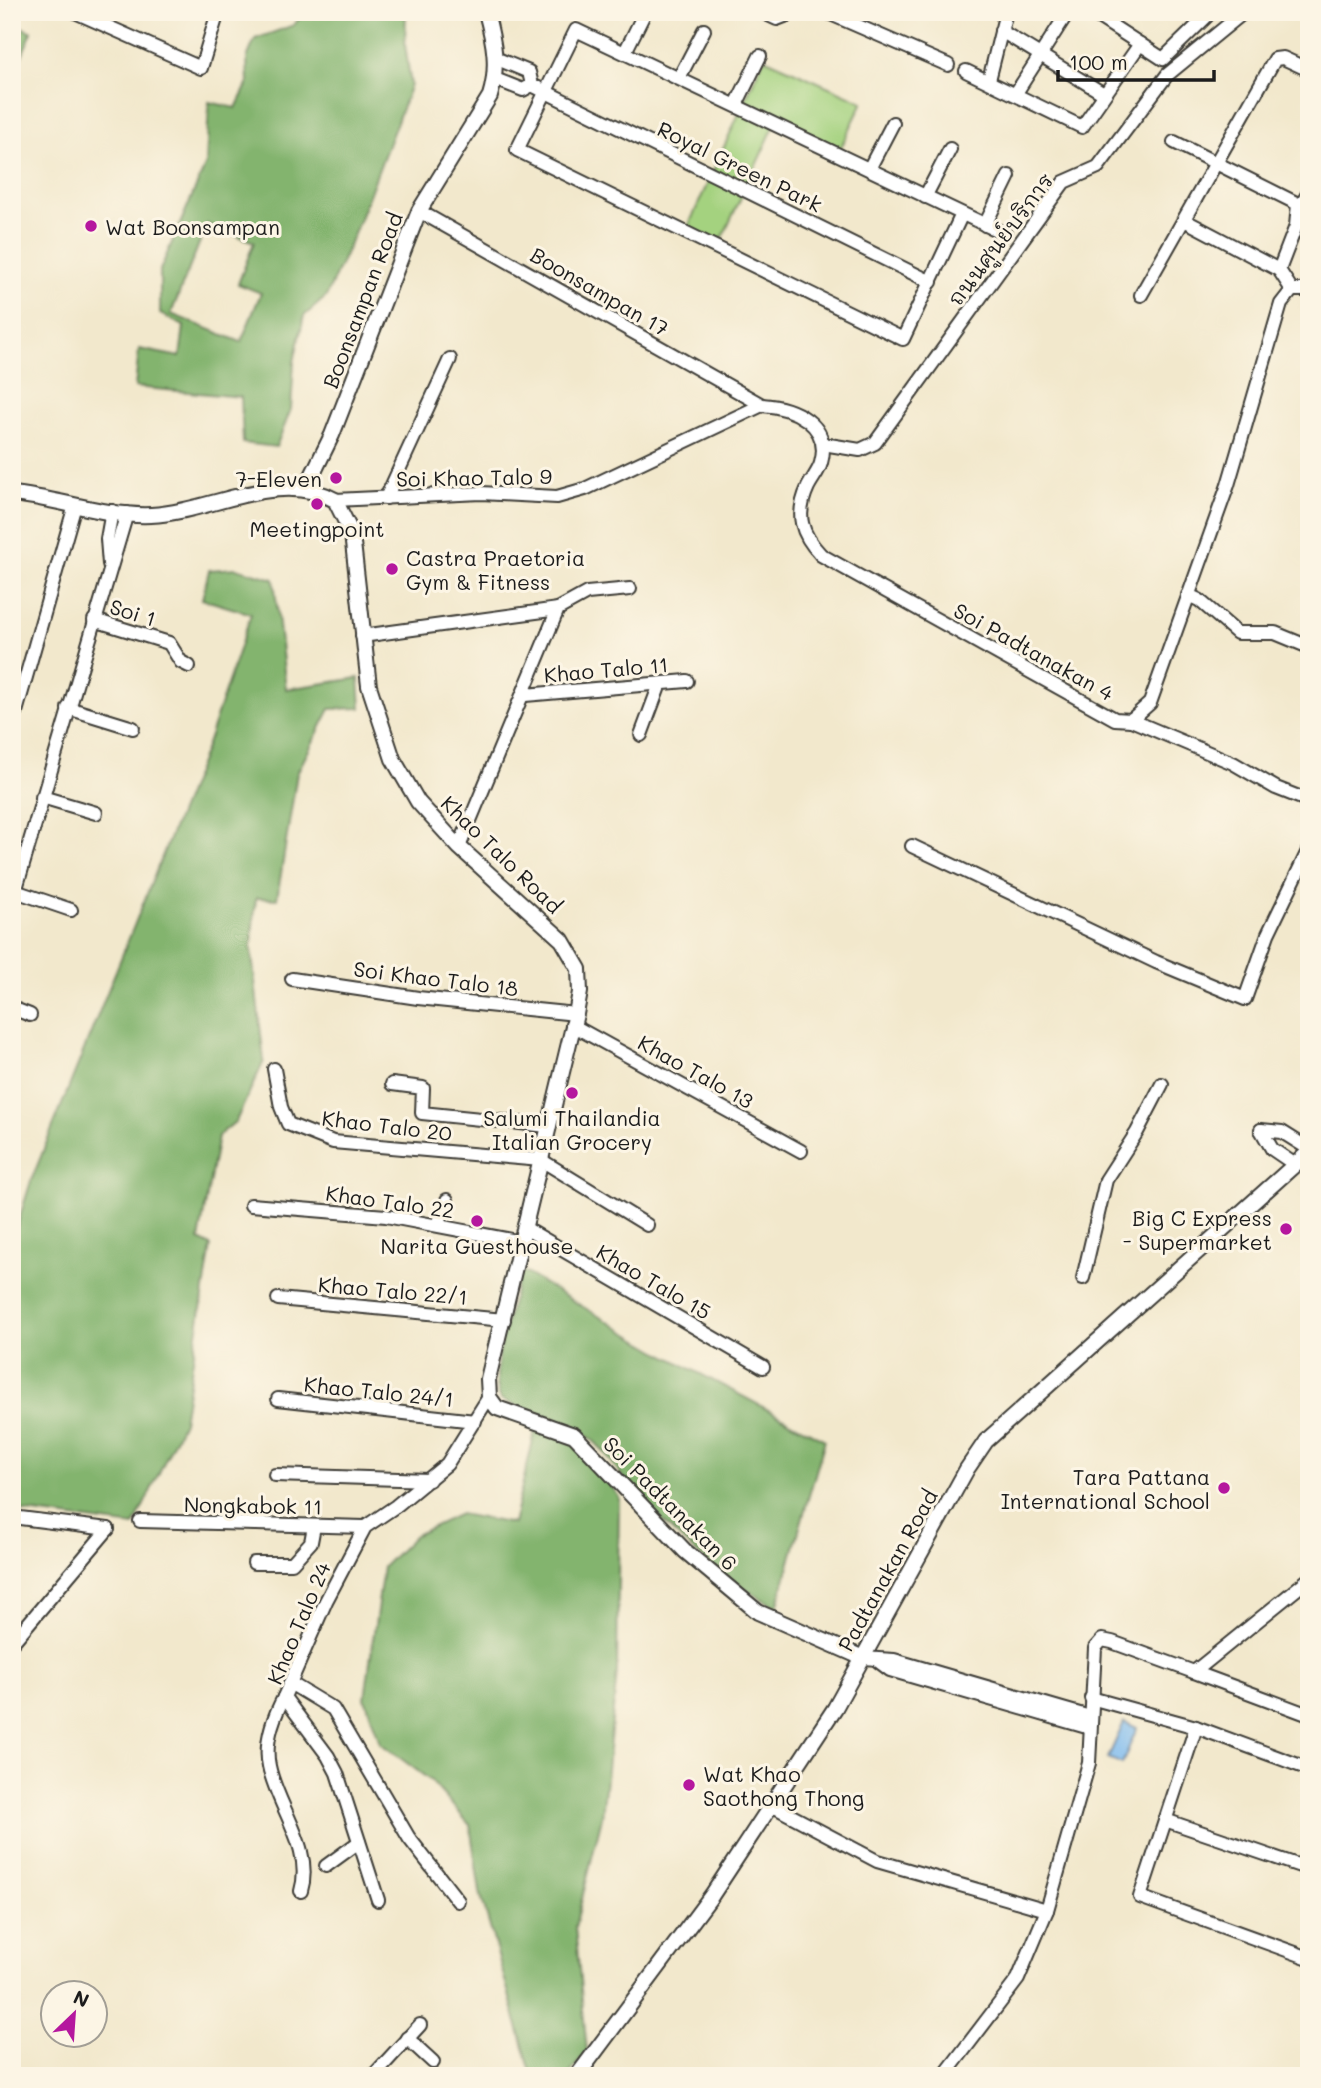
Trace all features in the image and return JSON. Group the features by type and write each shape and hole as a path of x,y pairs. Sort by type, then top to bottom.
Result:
{"street":[{"path":"75,12 201,68 218,12"},
{"name":"Boonsampan Road","path":"305,489 337,423 419,211 482,113 495,79 495,58 485,12"},
{"path":"625,52 645,12"},
{"path":"762,12 777,19 795,12"},
{"path":"826,12 948,65"},
{"path":"989,80 1006,12"},
{"path":"1016,93 1068,12"},
{"path":"1091,12 1108,17 1139,44 1163,59 1207,16 1203,12"},
{"name":"ถนนศูนย์บริการ","path":"822,444 860,450 875,443 1064,182 1098,167 1167,75 1244,12"},
{"path":"962,214 903,339 517,150 576,30 1005,234"},
{"path":"679,78 704,30"},
{"path":"1001,31 1104,94"},
{"path":"966,71 1082,127 1139,44"},
{"path":"736,105 760,56"},
{"name":"Royal Green Park","path":"495,58 529,72 532,85"},
{"path":"1141,295 1275,60 1283,58 1309,70"},
{"name":"Royal Green Park","path":"495,79 523,90 532,85"},
{"name":"Royal Green Park","path":"532,85 931,282"},
{"path":"869,169 892,123"},
{"path":"1174,142 1305,200 1279,270"},
{"path":"925,197 950,149"},
{"path":"985,225 1009,176"},
{"name":"Boonsampan 17","path":"419,211 762,405"},
{"path":"1184,220 1279,270 1292,290 1309,290"},
{"name":"Soi Padtanakan 4","path":"822,444 821,463 806,490 801,517 805,538 821,555 1115,719 1131,720 1150,703 1228,485 1281,304 1292,290"},
{"path":"386,498 450,359"},
{"path":"762,405 781,407 806,417 818,431 822,444"},
{"name":"Soi Khao Talo 9","path":"335,500 481,494 557,496 585,488 762,405"},
{"path":"12,494 150,515 280,489 305,489 335,500"},
{"name":"Khao Talo Road","path":"335,500 352,534 369,686 393,759 418,802 459,847 562,940 579,969 580,992 504,1320 488,1378 489,1397"},
{"path":"12,726 75,505"},
{"path":"109,568 107,539 112,511"},
{"path":"71,910 14,897 109,568 121,542 128,513"},
{"path":"362,636 558,609 587,593 630,589"},
{"path":"1188,595 1199,600 1218,620 1237,633 1275,633 1309,647"},
{"path":"525,695 558,609"},
{"name":"Soi 1","path":"94,620 169,643 181,662 190,666"},
{"name":"Khao Talo 11","path":"459,847 525,695 687,681"},
{"path":"641,735 660,684"},
{"path":"68,709 133,728"},
{"path":"1131,720 1233,763 1276,788 1309,801"},
{"path":"42,797 96,813"},
{"path":"912,846 1156,962 1245,999 1268,934 1309,849"},
{"name":"Soi Khao Talo 18","path":"292,979 574,1019"},
{"path":"12,1007 30,1015"},
{"name":"Khao Talo 13","path":"574,1019 800,1152"},
{"name":"Khao Talo 20","path":"274,1069 281,1107 288,1124 313,1136 333,1142 541,1160"},
{"path":"392,1084 423,1088 422,1113 548,1126"},
{"path":"1083,1278 1106,1180 1137,1132 1162,1084"},
{"path":"1294,1164 1272,1149 1261,1130 1282,1132 1309,1150"},
{"name":"Padtanakan Road","path":"577,2076 689,1927 771,1805 863,1658 967,1469 986,1441 1309,1150"},
{"path":"541,1160 647,1225"},
{"path":"438,1225 447,1200"},
{"name":"Khao Talo 22","path":"251,1205 386,1216 524,1235"},
{"name":"Khao Talo 15","path":"524,1235 763,1367"},
{"name":"Khao Talo 22/1","path":"278,1299 504,1320"},
{"name":"Soi Padtanakan 6","path":"489,1397 497,1408 574,1435 685,1551 758,1612 863,1658"},
{"name":"Khao Talo 24","path":"378,1900 332,1764 284,1697 326,1601 365,1527 447,1464 489,1397"},
{"name":"Khao Talo 24/1","path":"278,1399 475,1421"},
{"path":"275,1475 429,1480"},
{"path":"12,1517 108,1529 12,1643"},
{"name":"Nongkabok 11","path":"140,1521 365,1527"},
{"path":"254,1563 292,1563 304,1554 311,1542 314,1526"},
{"path":"1194,1672 1309,1579"},
{"path":"944,2076 1018,1979 1047,1910 1089,1763 1095,1648 1102,1640 1309,1715"},
{"path":"863,1658 894,1660 1090,1723"},
{"path":"290,1683 333,1709 409,1838 457,1901"},
{"path":"284,1697 271,1734 269,1765 304,1866 301,1891"},
{"path":"1091,1699 1196,1727 1309,1769"},
{"path":"1196,1727 1140,1897 1309,1958"},
{"path":"771,1805 877,1861 1047,1910"},
{"path":"1166,1820 1309,1869"},
{"path":"326,1866 359,1842"},
{"path":"373,2076 420,2025"},
{"path":"407,2038 433,2062"}],"green space":[{"path":"304,12 406,12 405,45 411,85 354,234 326,297 304,316 294,362 291,409 276,447 243,443 241,397 135,387 139,349 180,357 184,326 160,314 160,270 206,164 209,102 236,108 248,83 247,58 255,39 294,25","holes":["207,224 254,242 238,284 261,293 241,342 171,314"]},
{"path":"12,23 32,32 12,78"},
{"path":"764,58 863,102 839,151 776,122 719,245 687,229"},
{"path":"236,568 274,579 286,689 359,678 361,708 330,709 297,773 277,899 256,898 251,946 264,1061 236,1121 218,1136 199,1240 211,1246 183,1422 134,1526 12,1510 12,1242 31,1181 205,750 251,614 202,599 209,570"},
{"path":"521,1270 661,1353 825,1440 777,1607 737,1584 683,1541 629,1486 590,1438 570,1426 501,1399 497,1372 499,1354"},
{"path":"536,1428 572,1442 602,1472 619,1497 617,1673 602,1817 575,1927 587,2051 568,2076 532,2076 480,1892 470,1825 431,1781 380,1743 365,1698 383,1567 415,1535 460,1514 513,1524"}],"water":[{"path":"1124,1722 1137,1728 1122,1764 1108,1758"}],"place":[{"name":"Wat Boonsampan","path":"91,226"},
{"name":"7-Eleven","path":"336,478"},
{"name":"Meetingpoint","path":"317,504"},
{"name":"Castra Praetoria Gym & Fitness","path":"392,569"},
{"name":"Salumi Thailandia Italian Grocery","path":"572,1093"},
{"name":"Narita Guesthouse","path":"477,1221"},
{"name":"Big C Express - Supermarket","path":"1286,1229"},
{"name":"Tara Pattana International School","path":"1224,1488"},
{"name":"Wat Khao Saothong Thong","path":"689,1785"}]}
